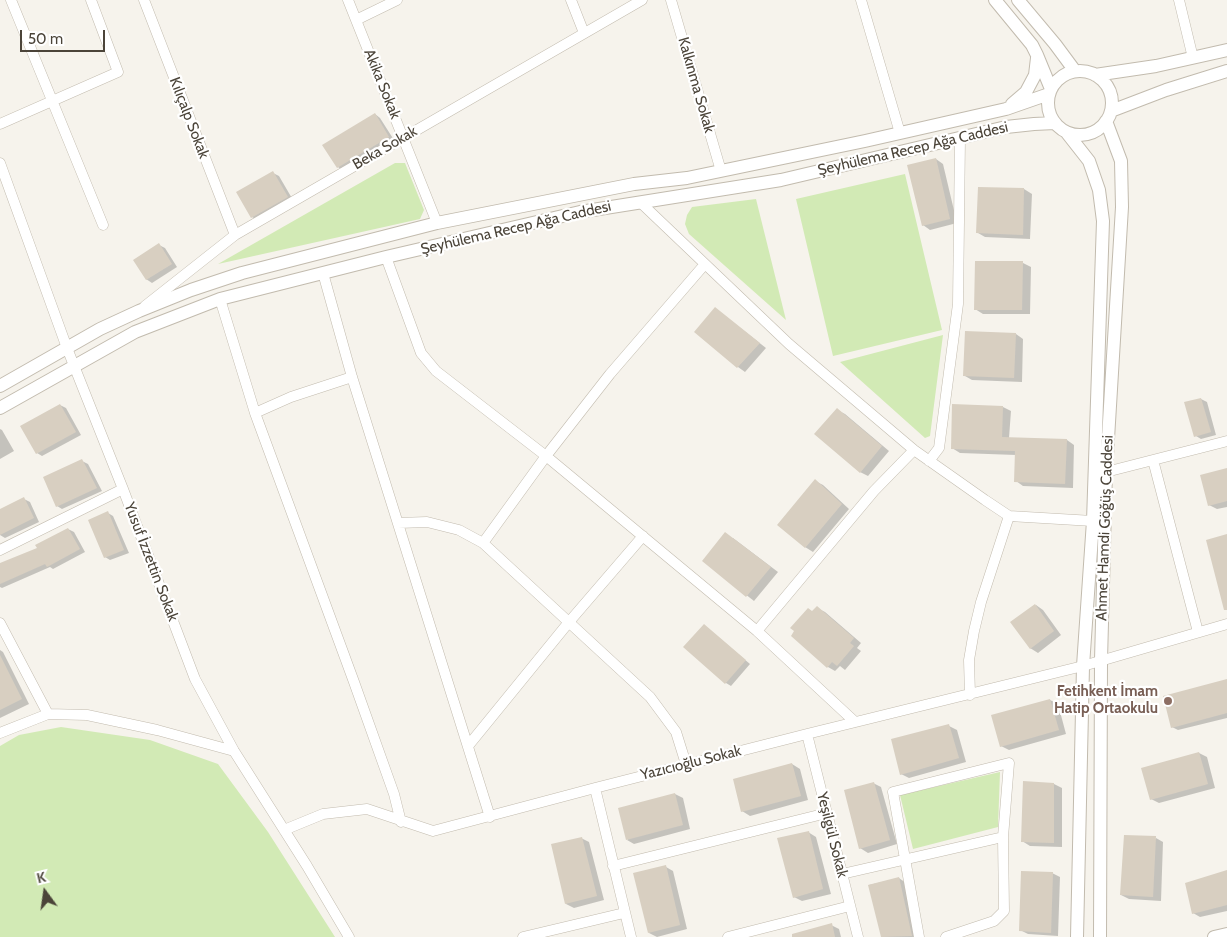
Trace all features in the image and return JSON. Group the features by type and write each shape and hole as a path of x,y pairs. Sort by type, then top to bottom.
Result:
{"street":[{"path":"11,0 103,225"},
{"path":"0,124 118,72 91,0"},
{"name":"Kılıçalp Sokak","path":"144,0 235,235"},
{"name":"Akika Sokak","path":"348,0 437,223"},
{"path":"356,20 397,0"},
{"path":"571,0 584,33"},
{"name":"Beka Sokak","path":"139,311 235,235 642,0"},
{"name":"Kalkınma Sokak","path":"671,0 720,171"},
{"path":"861,0 900,133"},
{"path":"995,0 1032,45 1037,55 1050,92 1048,110 1055,124 1067,133 1089,134 1099,129 1109,116 1112,105 1111,93 1104,82 1095,75 1085,71 1075,71 1061,77 1050,92"},
{"path":"1018,0 1075,71"},
{"path":"1179,0 1193,58"},
{"path":"1095,75 1193,58 1227,50"},
{"path":"1006,109 1026,92 1035,75 1037,55"},
{"path":"1109,116 1166,90 1227,71"},
{"name":"Şeyhülema Recep Ağa Caddesi","path":"0,386 100,329 191,290 242,274 437,223 634,184 687,178 900,133 1006,109 1050,92"},
{"name":"Ahmet Hamdi Göğüş Caddesi","path":"1100,937 1101,660 1106,472 1122,207 1121,161 1109,116"},
{"name":"Şeyhülema Recep Ağa Caddesi","path":"0,408 135,332 220,299 386,257 580,212 781,180 1006,127 1055,124"},
{"name":"Ahmet Hamdi Göğüş Caddesi","path":"1067,133 1089,161 1099,190 1103,221 1093,522 1083,666 1077,937"},
{"path":"929,461 939,448 958,304 960,138"},
{"name":"Yusuf İzzettin Sokak","path":"0,163 67,348 195,679 234,751 350,937"},
{"path":"640,202 789,344 929,461 1009,516 1093,522"},
{"path":"386,257 421,353 436,371 546,456 757,631 855,722"},
{"path":"483,542 546,456 610,374 704,264"},
{"path":"322,273 352,377 490,817"},
{"path":"220,299 255,413 358,691 394,794 401,822"},
{"path":"255,413 291,397 352,377"},
{"path":"1106,472 1227,441"},
{"path":"757,631 874,491 914,450"},
{"path":"1153,460 1198,632"},
{"path":"0,550 123,489"},
{"path":"970,695 969,660 974,630 981,602 1009,516"},
{"path":"398,522 427,522 459,530 483,542 650,697 676,732 686,764"},
{"path":"468,746 569,622 643,536"},
{"path":"0,623 48,714"},
{"name":"Yazıcıoğlu Sokak","path":"284,830 323,814 367,809 401,822 433,831 686,764 1083,666 1227,624"},
{"path":"0,733 48,714 87,715 156,730 234,751"},
{"name":"Yeşilgül Sokak","path":"807,734 858,937"},
{"path":"919,937 893,792 1008,763 1003,837 1004,911 994,921 946,937"},
{"path":"595,788 631,937"},
{"path":"613,866 827,813"},
{"path":"842,874 1003,837"},
{"path":"728,937 850,906"},
{"path":"523,937 624,913"},
{"path":"1214,937 1227,934"}],"green space":[{"path":"395,163 405,163 424,210 420,219 218,264"},
{"path":"905,174 942,330 833,356 796,199"},
{"path":"756,199 786,320 689,234 685,224 687,215 692,207"},
{"path":"943,335 930,436 925,438 840,362"},
{"path":"61,727 150,740 218,764 268,832 335,937 0,937 0,746 19,735"},
{"path":"1000,772 998,827 913,849 900,795"}],"building":[{"path":"375,113 389,137 337,168 322,145"},
{"path":"936,158 950,219 922,226 907,165"},
{"path":"273,171 288,197 251,218 236,192"},
{"path":"978,187 1024,188 1023,235 976,233"},
{"path":"159,243 172,264 146,280 133,260"},
{"path":"975,261 1023,261 1022,310 974,310"},
{"path":"715,307 760,343 737,368 694,332"},
{"path":"965,331 1016,333 1014,378 963,376"},
{"path":"1201,398 1211,432 1194,437 1184,402"},
{"path":"60,404 76,432 36,454 20,426"},
{"path":"952,404 1003,406 1002,437 1067,439 1065,484 1014,482 1015,451 951,449"},
{"path":"837,408 882,446 860,473 814,434"},
{"path":"82,459 97,488 56,507 43,477"},
{"path":"1227,468 1227,501 1208,506 1200,475"},
{"path":"815,479 842,504 805,548 777,525"},
{"path":"24,497 34,518 0,535 0,509"},
{"path":"108,511 124,550 104,558 88,520"},
{"path":"68,528 80,549 47,567 45,564 0,584 0,563 37,548 35,545"},
{"path":"725,532 771,567 746,597 702,561"},
{"path":"1227,534 1227,610 1224,610 1206,540"},
{"path":"1035,604 1054,631 1030,649 1010,622"},
{"path":"817,606 854,638 850,643 854,646 837,666 832,662 827,668 791,636 794,631 790,628 808,608 812,611"},
{"path":"704,624 746,660 725,684 683,647"},
{"path":"0,655 22,699 0,710"},
{"path":"1227,679 1227,713 1171,728 1163,696"},
{"path":"1050,699 1059,730 1000,747 991,715"},
{"path":"949,724 959,758 900,775 891,739"},
{"path":"1199,752 1208,784 1150,800 1141,768"},
{"path":"792,763 801,796 741,812 733,779"},
{"path":"1023,781 1054,783 1054,843 1021,842"},
{"path":"874,782 890,840 859,849 844,790"},
{"path":"675,793 683,825 626,840 618,808"},
{"path":"809,831 823,889 793,898 777,838"},
{"path":"1124,835 1156,836 1153,897 1120,895"},
{"path":"582,837 597,896 565,904 551,844"},
{"path":"666,865 680,925 648,933 633,873"},
{"path":"1227,870 1227,905 1192,914 1185,883"},
{"path":"1021,871 1053,872 1051,933 1019,931"},
{"path":"899,877 912,936 881,937 868,885"},
{"path":"832,923 835,937 792,937 792,934"}],"place":[{"name":"Fetihkent İmam Hatip Ortaokulu","path":"1168,701"}]}
